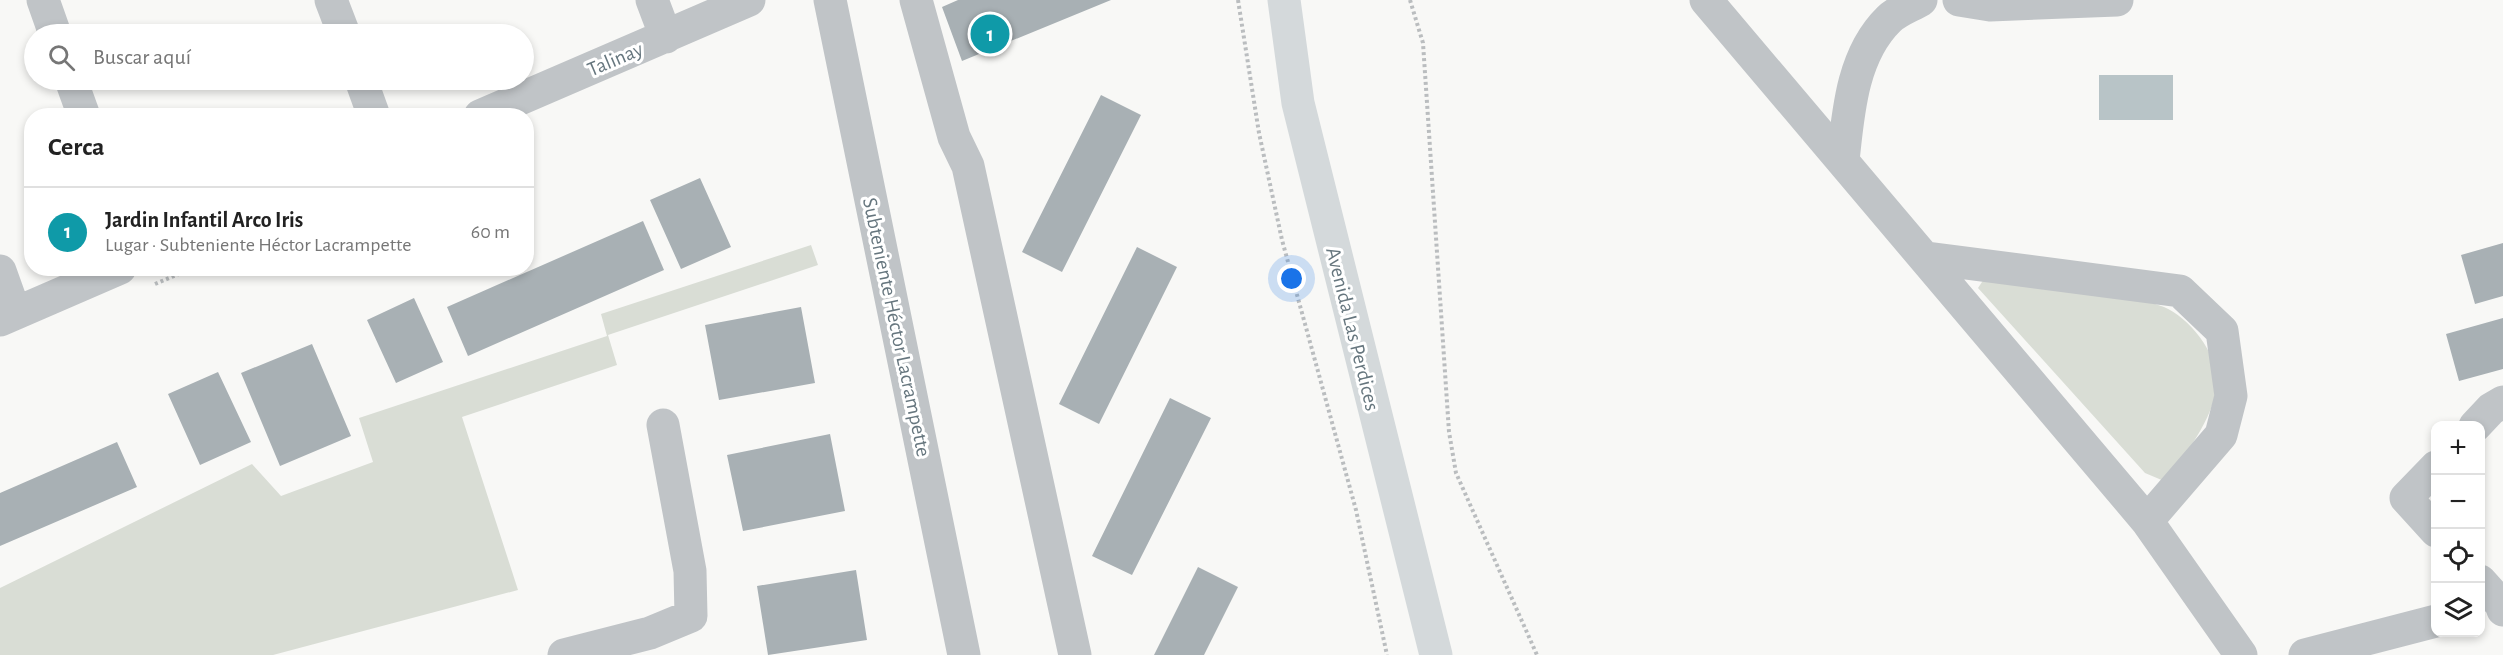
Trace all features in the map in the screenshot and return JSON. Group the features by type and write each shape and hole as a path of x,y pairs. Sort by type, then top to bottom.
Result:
{"main road":[{"name":"Avenida Las Perdices","path":"1284,0 1298,103 1436,655"}],"street":[{"path":"43,0 51,24"},
{"path":"331,0 340,24"},
{"path":"652,0 666,37"},
{"name":"Talinay","path":"499,108 749,0"},
{"name":"Subteniente Héctor Lacrampette","path":"830,0 964,655"},
{"path":"916,0 954,137 968,165 1075,655"},
{"path":"1706,0 1927,258 2147,521 2241,655"},
{"path":"1843,161 1849,106 1866,51 1890,18 1921,0"},
{"path":"1959,0 1990,5 2117,0"},
{"path":"75,90 81,108"},
{"path":"365,90 371,108"},
{"path":"1927,258 2180,291 2222,331 2231,396 2221,435 2147,521"},
{"path":"0,271 8,316 101,276"},
{"path":"2480,421 2491,409 2503,402"},
{"path":"564,655 650,633 691,616 690,571 663,424"},
{"path":"2431,472 2406,498 2434,529"},
{"path":"2305,655 2431,622"}],"path":[{"path":"1238,0 1259,133 1282,240 1353,499 1387,655"},
{"path":"1410,0 1424,42 1449,432 1456,473 1537,655"}],"shaded area":[{"path":"2099,75 2173,75 2173,120 2099,120"},
{"path":"811,245 818,265 608,335 617,365 462,417 518,590 273,655 0,655 0,588 252,464 281,496 373,462 359,418 607,336 601,314"},
{"path":"1984,279 2148,302 2174,312 2193,329 2214,363 2217,386 2204,424 2181,461 2164,481 2145,473 1978,288"}],"building":[{"path":"958,0 1111,0 962,61 942,7"},
{"path":"1101,95 1141,115 1062,272 1022,252"},
{"path":"700,178 731,247 681,269 650,200"},
{"path":"643,221 664,270 468,356 447,307 518,276 534,276 534,269"},
{"path":"2503,243 2503,296 2475,304 2461,255"},
{"path":"1137,247 1177,267 1099,424 1059,404"},
{"path":"414,298 443,362 396,383 367,320"},
{"path":"801,307 815,383 719,400 705,325"},
{"path":"2503,318 2503,369 2459,381 2446,334"},
{"path":"312,344 351,436 280,466 241,373"},
{"path":"218,372 251,442 200,465 168,394"},
{"path":"1170,398 1211,418 1132,575 1092,556"},
{"path":"830,434 845,511 743,531 727,455"},
{"path":"117,442 137,487 0,546 0,493"},
{"path":"1198,567 1238,587 1204,655 1154,655"},
{"path":"856,570 867,640 768,655 757,586"}],"place":[{"name":"Jardin Infantil Arco Iris","path":"990,34"}]}
